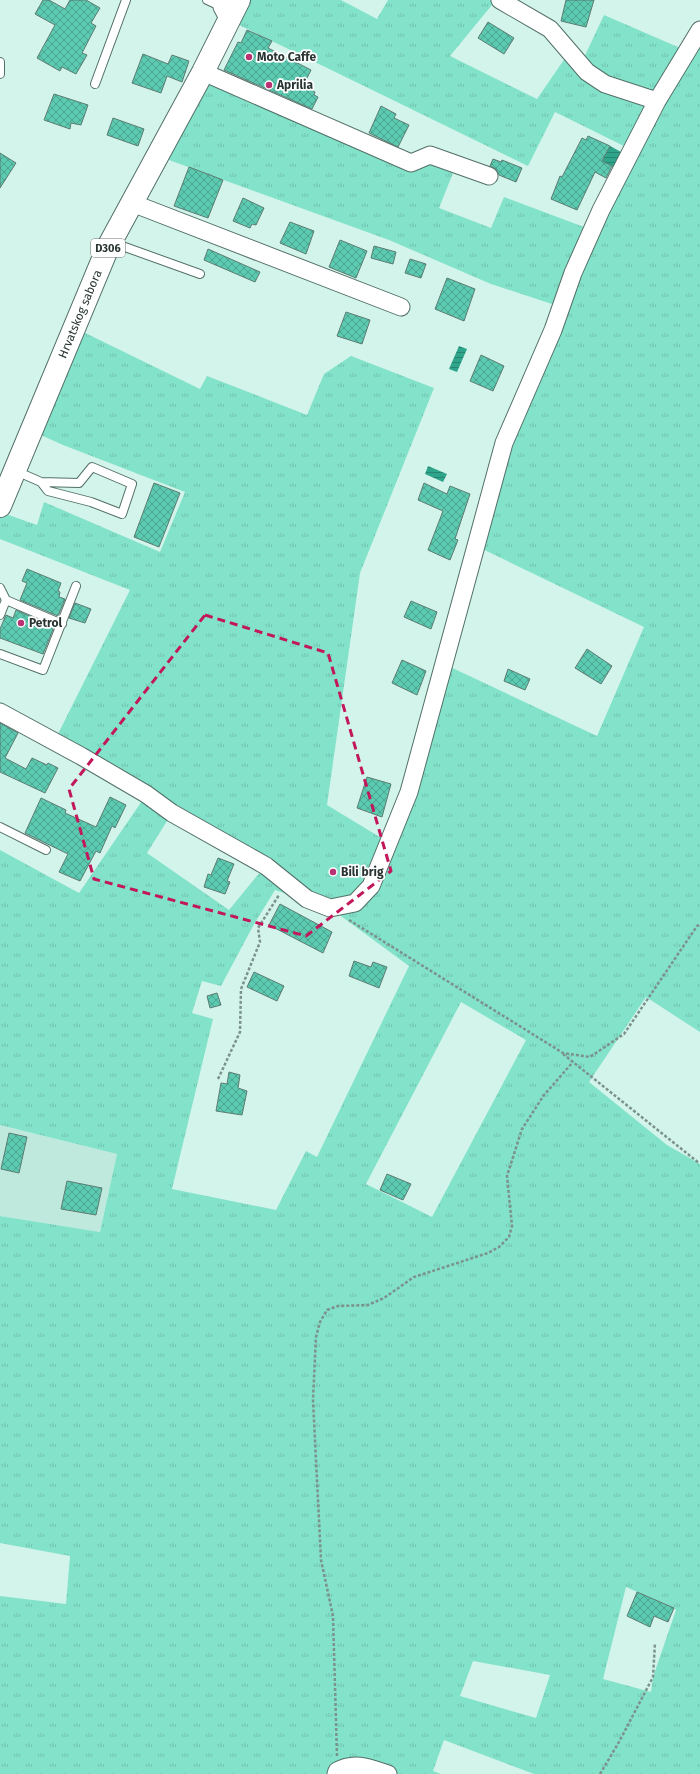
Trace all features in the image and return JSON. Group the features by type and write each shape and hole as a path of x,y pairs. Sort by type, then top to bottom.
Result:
{"main road":[{"name":"Hrvatskog sabora","path":"0,506 111,242 203,72 224,5"}],"street":[{"path":"500,0 550,29 587,72 606,84 657,101"},
{"path":"0,712 81,756 146,794 172,813 266,866 306,899 330,908 355,903 371,886 409,792 504,443 553,330 573,273 601,210 657,101 700,30"},
{"path":"203,72 411,164 430,155 489,176"},
{"path":"132,203 401,307"},
{"path":"337,1772 347,1766 366,1766 388,1774"}],"lane":[{"path":"95,84 126,0"},
{"path":"0,62 0,74"},
{"path":"111,242 200,274"},
{"path":"15,471 41,482 79,483 92,467 132,484 122,514 90,502 48,491 41,482"},
{"path":"0,654 43,670 76,586"},
{"path":"0,588 6,600 62,624"},
{"path":"0,615 6,600"},
{"path":"0,827 46,850"}],"path":[{"path":"218,1079 240,1032 241,989 260,942 258,928 286,883"},
{"path":"330,908 563,1053 699,1163"},
{"path":"563,1053 590,1057 624,1034 679,951 697,926 700,925"},
{"path":"337,1772 333,1616 321,1560 313,1400 316,1337 320,1322 327,1310 338,1306 368,1305 384,1298 414,1277 488,1253 499,1247 509,1237 512,1226 507,1176 522,1128 544,1094 573,1062"},
{"path":"600,1774 623,1736 653,1677 656,1643"}],"highlighted area":[{"path":"205,615 328,653 391,871 306,936 94,879 69,789"}],"shaded area":[{"path":"610,146 623,153 615,168 602,161"},
{"path":"459,346 467,349 457,372 449,369"},
{"path":"428,466 447,474 443,482 425,474"},
{"path":"0,1125 117,1154 100,1232 0,1216"}],"green space":[{"path":"239,0 341,0 377,19 388,0 496,0 450,56 537,99 570,51 581,64 604,15 687,51 700,30 700,1032 646,997 589,1082 667,1145 700,1164 700,1774 534,1774 444,1740 433,1771 441,1774 0,1774 0,1596 66,1604 70,1556 0,1543 0,1216 100,1232 117,1154 0,1125 0,850 79,893 146,795 54,742 130,590 0,539 0,512 37,525 44,502 160,552 185,492 63,445 32,431 75,328 200,389 207,376 307,415 324,374 351,356 434,388 360,573 327,805 388,842 446,665 597,736 644,627 474,545 561,307 491,284 389,240 158,156 203,72 412,168 429,157 455,168 439,208 491,228 504,197 592,230 632,150 555,112 528,166 229,20","holes":["172,813 265,866 229,910 147,853","275,890 330,908 409,966 317,1157 306,1151 276,1210 172,1189 213,1019 192,1013 202,981 221,986 253,926","461,1002 526,1040 432,1217 366,1184","626,1587 676,1610 653,1677 651,1692 603,1679","473,1661 550,1675 536,1718 460,1696"]}],"building":[{"path":"43,0 49,0 65,9 70,0 86,0 100,8 91,23 96,26 82,53 87,55 76,74 62,67 60,71 37,58 55,25 35,14"},
{"path":"566,0 594,0 586,27 561,21"},
{"path":"488,22 514,38 504,54 478,38"},
{"path":"247,30 272,41 268,48 311,70 303,86 315,92 314,95 318,97 312,109 224,70 238,42 241,43"},
{"path":"143,54 168,64 172,55 189,61 182,82 167,76 161,93 132,83"},
{"path":"54,94 88,105 81,125 71,123 70,129 44,120"},
{"path":"381,106 396,114 394,118 409,125 398,147 369,133"},
{"path":"113,118 144,129 138,146 107,135"},
{"path":"588,136 610,146 602,161 612,166 606,178 595,172 577,210 551,199 560,176 562,177 582,138 586,140"},
{"path":"0,153 16,163 0,188"},
{"path":"493,159 501,162 502,160 522,168 516,182 499,175 496,169 490,166"},
{"path":"189,167 223,180 208,218 174,206"},
{"path":"243,198 264,208 256,225 252,224 250,228 233,221"},
{"path":"290,222 314,231 306,254 280,243"},
{"path":"340,240 367,251 356,278 329,267"},
{"path":"374,246 396,252 393,264 371,258"},
{"path":"208,249 260,272 255,282 204,260"},
{"path":"410,259 426,264 421,278 405,273"},
{"path":"447,278 475,289 464,321 435,309"},
{"path":"346,312 370,320 362,344 337,336"},
{"path":"481,355 504,366 493,391 470,381"},
{"path":"154,483 180,493 159,547 134,537"},
{"path":"424,483 447,494 450,486 470,494 455,539 458,540 450,560 428,550 443,511 418,500"},
{"path":"27,569 61,583 58,591 60,592 59,597 65,599 58,616 20,600 27,583 22,581"},
{"path":"411,601 437,612 431,629 404,617"},
{"path":"75,603 91,609 85,623 69,618"},
{"path":"16,610 54,627 43,654 0,638 0,629 6,615 13,618"},
{"path":"587,649 612,666 601,684 575,668"},
{"path":"402,660 426,671 417,695 392,683"},
{"path":"508,669 530,679 525,690 504,681"},
{"path":"0,723 18,733 5,758 26,769 32,758 58,768 45,793 0,772"},
{"path":"367,777 391,784 382,817 357,808"},
{"path":"110,797 126,805 115,828 112,826 100,853 96,851 80,881 59,872 68,854 25,833 41,798 66,810 65,813 96,827"},
{"path":"218,858 234,864 227,881 230,882 225,894 204,887 208,874 211,875"},
{"path":"280,904 332,932 323,953 269,925"},
{"path":"354,961 371,967 373,962 387,967 379,988 349,976"},
{"path":"254,972 284,986 277,1001 247,987"},
{"path":"217,993 221,1005 210,1008 207,996"},
{"path":"229,1072 240,1075 238,1088 247,1091 242,1115 216,1111 221,1083 227,1084"},
{"path":"9,1133 27,1137 19,1173 1,1169"},
{"path":"387,1174 411,1184 403,1200 380,1190"},
{"path":"67,1181 102,1188 96,1215 61,1209"},
{"path":"637,1592 674,1608 668,1622 654,1616 650,1627 627,1616"}],"place":[{"name":"Moto Caffe","path":"249,57"},
{"name":"Aprilia","path":"269,85"},
{"name":"Petrol","path":"21,623"},
{"name":"Bili brig","path":"333,872"}]}
